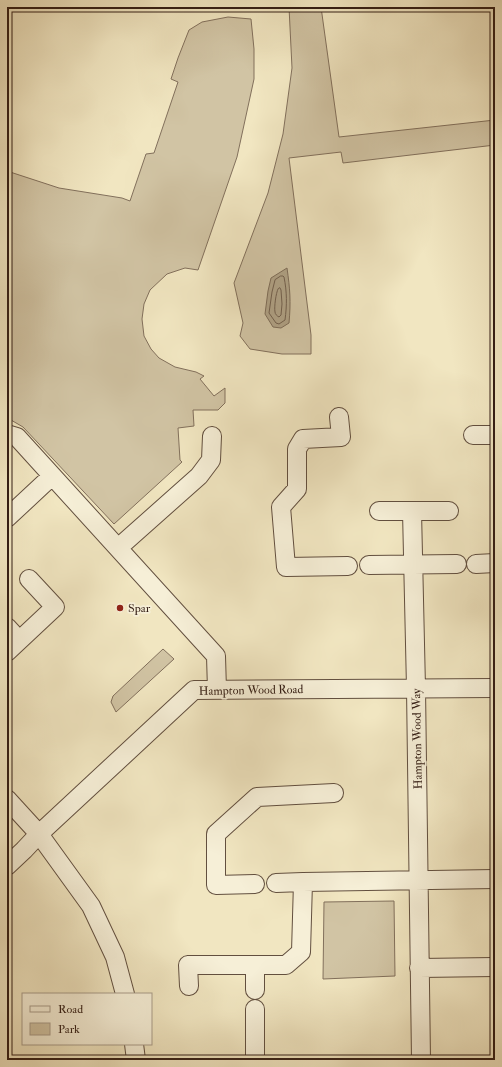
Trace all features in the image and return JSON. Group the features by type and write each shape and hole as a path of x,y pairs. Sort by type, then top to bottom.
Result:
{"street":[{"path":"340,417 341,437 303,439 297,449 297,489 281,507 286,567 348,566"},
{"path":"7,434 18,437 216,656 217,690"},
{"path":"473,435 495,435"},
{"path":"118,548 199,476 211,460 212,436"},
{"path":"7,518 52,476"},
{"path":"379,511 449,511"},
{"name":"Hampton Wood Way","path":"412,511 421,1060"},
{"path":"476,564 495,563"},
{"path":"369,565 457,564"},
{"path":"7,627 13,646 55,607 29,579"},
{"name":"Hampton Wood Road","path":"7,866 39,834 194,690 495,688"},
{"path":"255,884 216,885 216,834 257,797 334,793"},
{"path":"7,799 39,834 91,906 115,957 126,993"},
{"path":"276,883 495,879"},
{"path":"189,986 188,965 286,965 301,952 303,882"},
{"path":"255,965 255,990"},
{"path":"419,968 495,967"},
{"path":"255,1009 255,1060"},
{"path":"134,1045 136,1060"}],"green space":[{"path":"289,7 321,7 339,137 495,120 495,145 343,163 341,152 289,158 311,335 311,354 282,354 250,349 240,336 243,323 234,283 268,193 283,134 292,68"},
{"path":"228,17 251,19 254,49 254,79 237,157 198,270 185,268 167,274 150,290 144,304 142,319 144,336 151,349 159,358 175,367 196,372 204,376 200,379 214,396 225,388 225,403 218,410 193,410 194,426 178,428 180,460 182,462 114,524 23,427 11,420 7,420 7,171 59,188 122,198 130,201 146,154 154,153 178,82 171,79 189,30 202,22"},
{"path":"163,649 174,659 116,712 111,702 113,696"},
{"path":"394,901 395,976 323,979 324,902"}],"water":[{"path":"287,268 290,295 289,323 281,328 273,327 265,314 271,278"}],"place":[{"name":"Spar","path":"120,608"}]}
